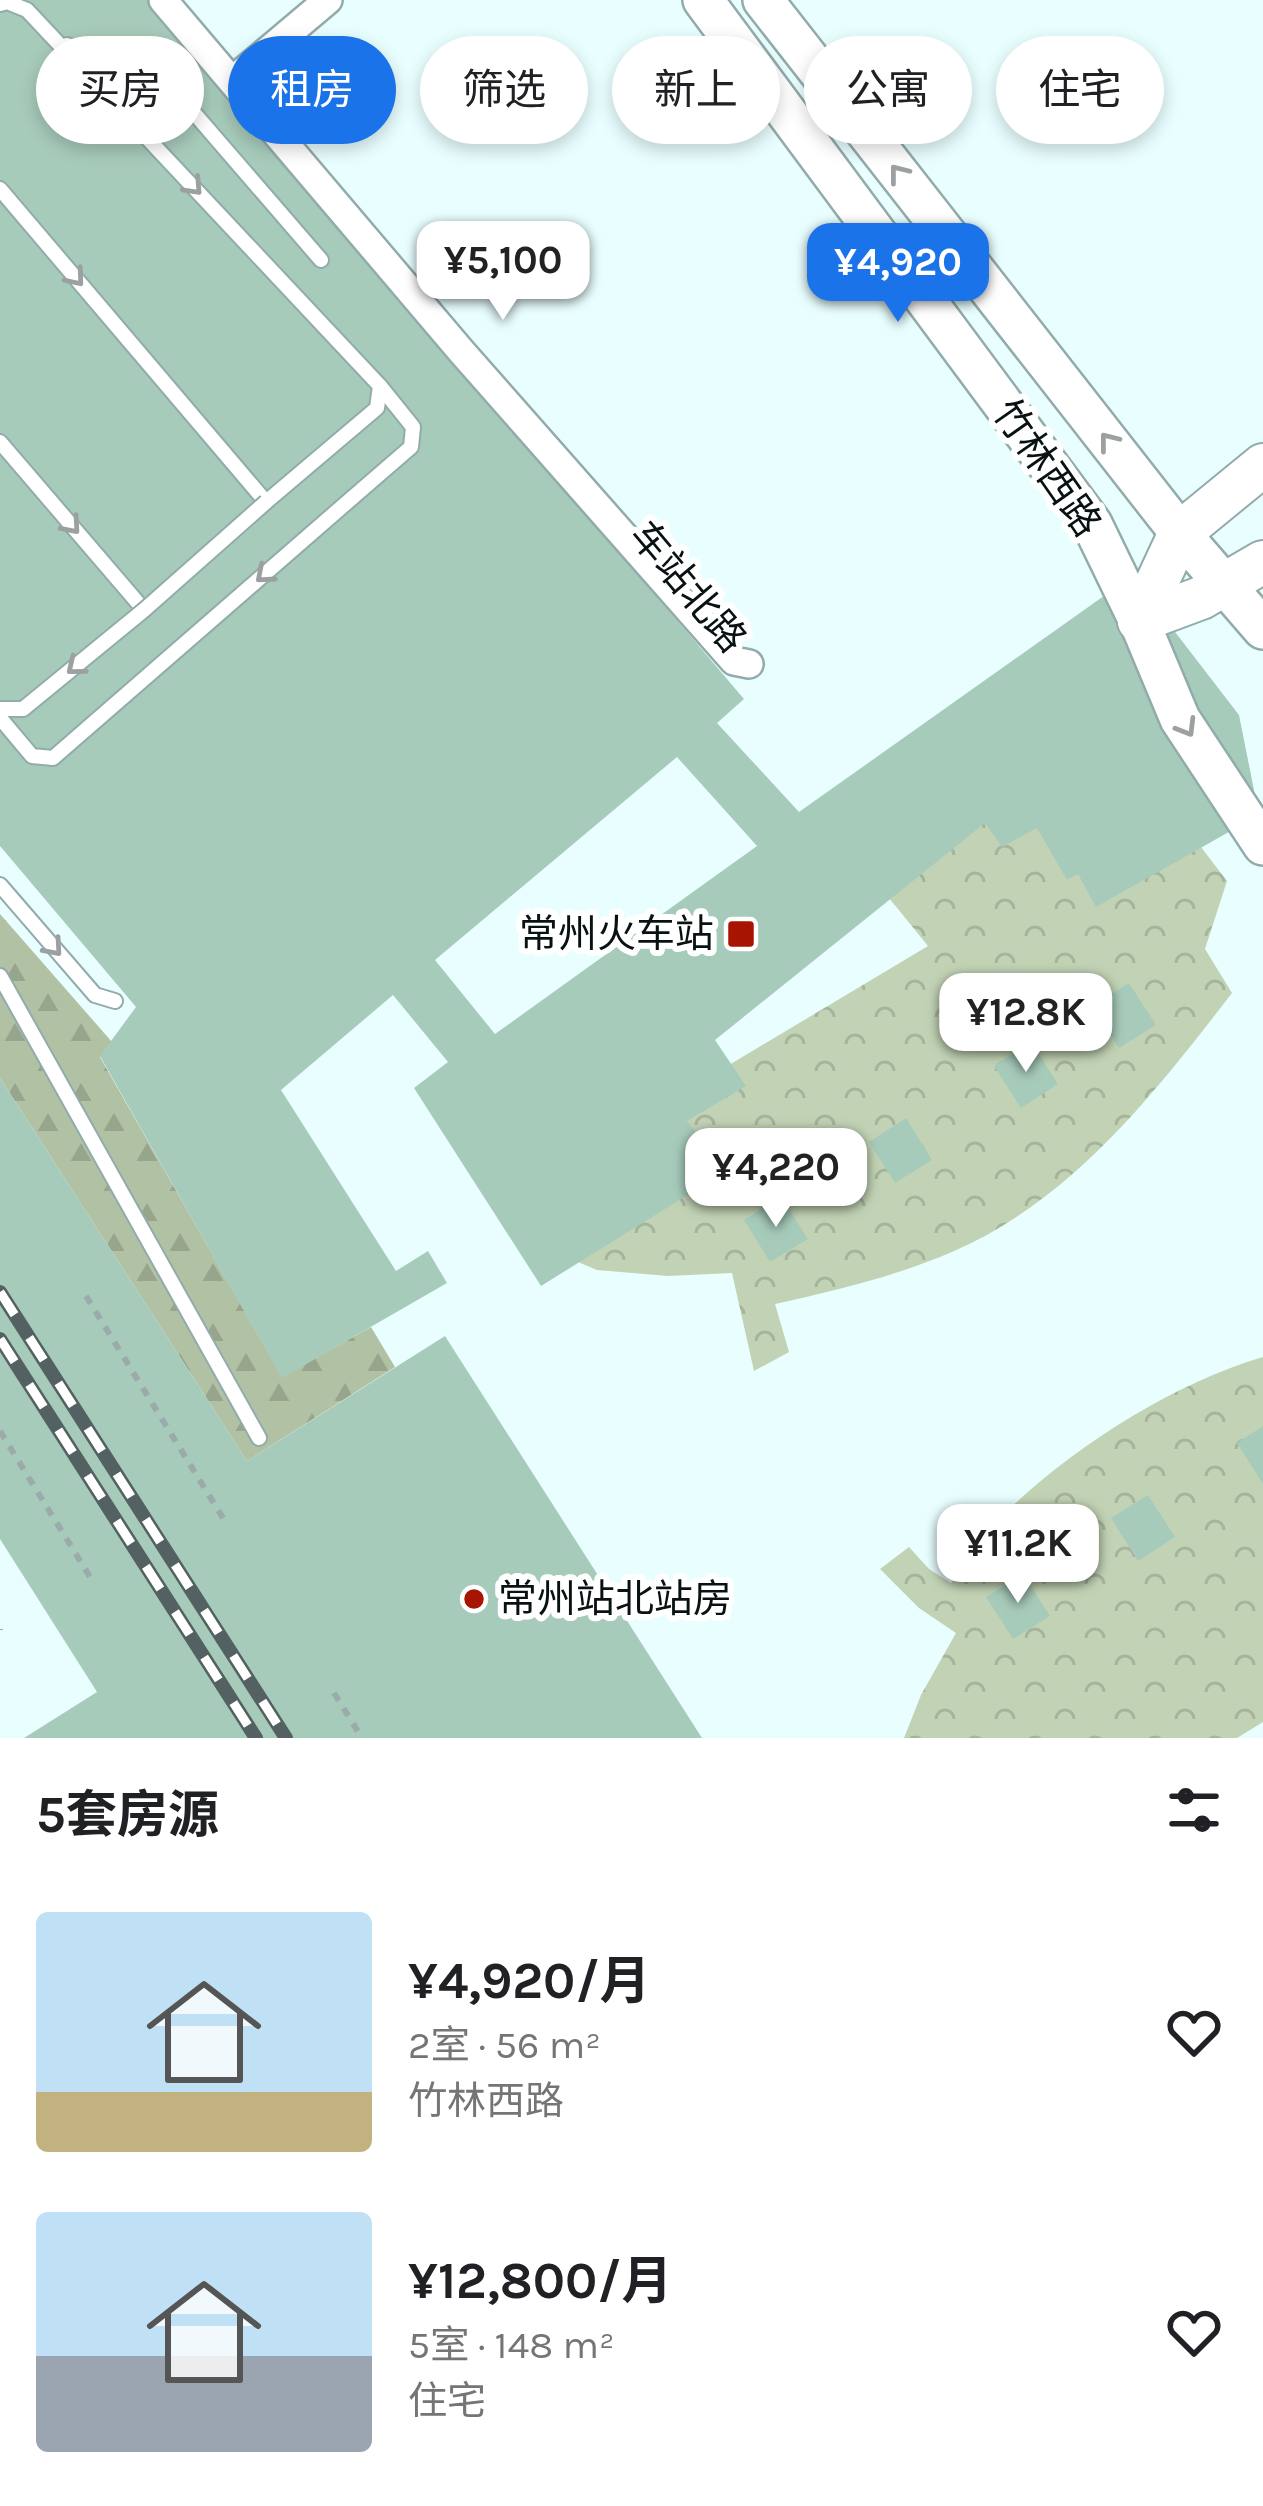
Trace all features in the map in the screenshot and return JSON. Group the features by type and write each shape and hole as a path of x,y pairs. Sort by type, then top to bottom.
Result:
{"main road":[{"name":"竹林西路","path":"704,0 1092,524 1180,718 1263,845"},
{"name":"竹林西路","path":"763,0 1180,533 1213,591 1263,628"},
{"path":"1139,621 1180,533 1263,465"},
{"path":"1139,621 1213,591 1263,562"}],"street":[{"name":"车站北路","path":"163,0 228,64"},
{"name":"车站北路","path":"188,0 228,59"},
{"path":"285,36 328,0"},
{"name":"车站北路","path":"298,144 734,661 748,664 750,654 557,446"}],"lane":[{"path":"0,4 27,10 53,36"},
{"path":"204,124 321,260"},
{"path":"0,718 32,756 52,758 411,447 413,427 380,386 154,144"},
{"path":"0,189 266,502"},
{"path":"0,709 23,709 144,610 377,408 380,386"},
{"path":"0,442 144,610"},
{"path":"0,885 94,995 115,1000"},
{"path":"0,976 259,1438"}],"path":[{"path":"86,1296 223,1518"},
{"path":"0,1431 90,1577"},
{"path":"334,1694 362,1738"}],"green space":[{"path":"1081,690 1227,881 1205,949 1232,993 1108,1141 1035,1204 952,1252 887,1276 775,1304 789,1352 754,1371 732,1273 668,1276 597,1270 535,1244 704,1080 928,946 868,872"},
{"path":"0,914 112,1042 100,1057 282,1377 371,1327 395,1367 247,1461 0,1078"},
{"path":"1263,1357 1263,1722 1237,1738 904,1738 921,1695 956,1633 919,1608 880,1569 909,1547 929,1569 951,1583 1002,1516 1090,1443 1193,1384"}],"building":[{"path":"0,0 150,0 181,36 36,36 36,144 204,144 204,64 228,92 228,144 272,144 744,699 717,723 799,812 1132,576 1239,715 1259,815 1096,907 1078,874 1067,880 1037,828 1002,847 985,823 715,1040 746,1086 687,1121 726,1171 541,1286 414,1088 448,1062 393,995 281,1090 396,1271 428,1251 447,1283 282,1378 100,1056 136,1007 0,846","holes":["677,757 757,846 495,1034 435,960"]},
{"path":"1129,983 1156,1025 1119,1048 1092,1006"},
{"path":"1031,1042 1058,1084 1021,1108 994,1066"},
{"path":"0,1078 247,1461 445,1336 702,1738 24,1738 97,1692 0,1539"},
{"path":"906,1118 932,1160 895,1183 869,1142"},
{"path":"781,1197 808,1239 770,1262 744,1220"},
{"path":"1263,1426 1263,1484 1237,1443"},
{"path":"1148,1495 1175,1537 1138,1561 1111,1518"},
{"path":"1023,1574 1050,1616 1013,1639 986,1597"}],"railway":[{"path":"0,1292 286,1738"},
{"path":"0,1339 256,1738"}],"place":[{"name":"常州火车站","path":"741,934"},
{"name":"常州站北站房","path":"474,1599"}]}
